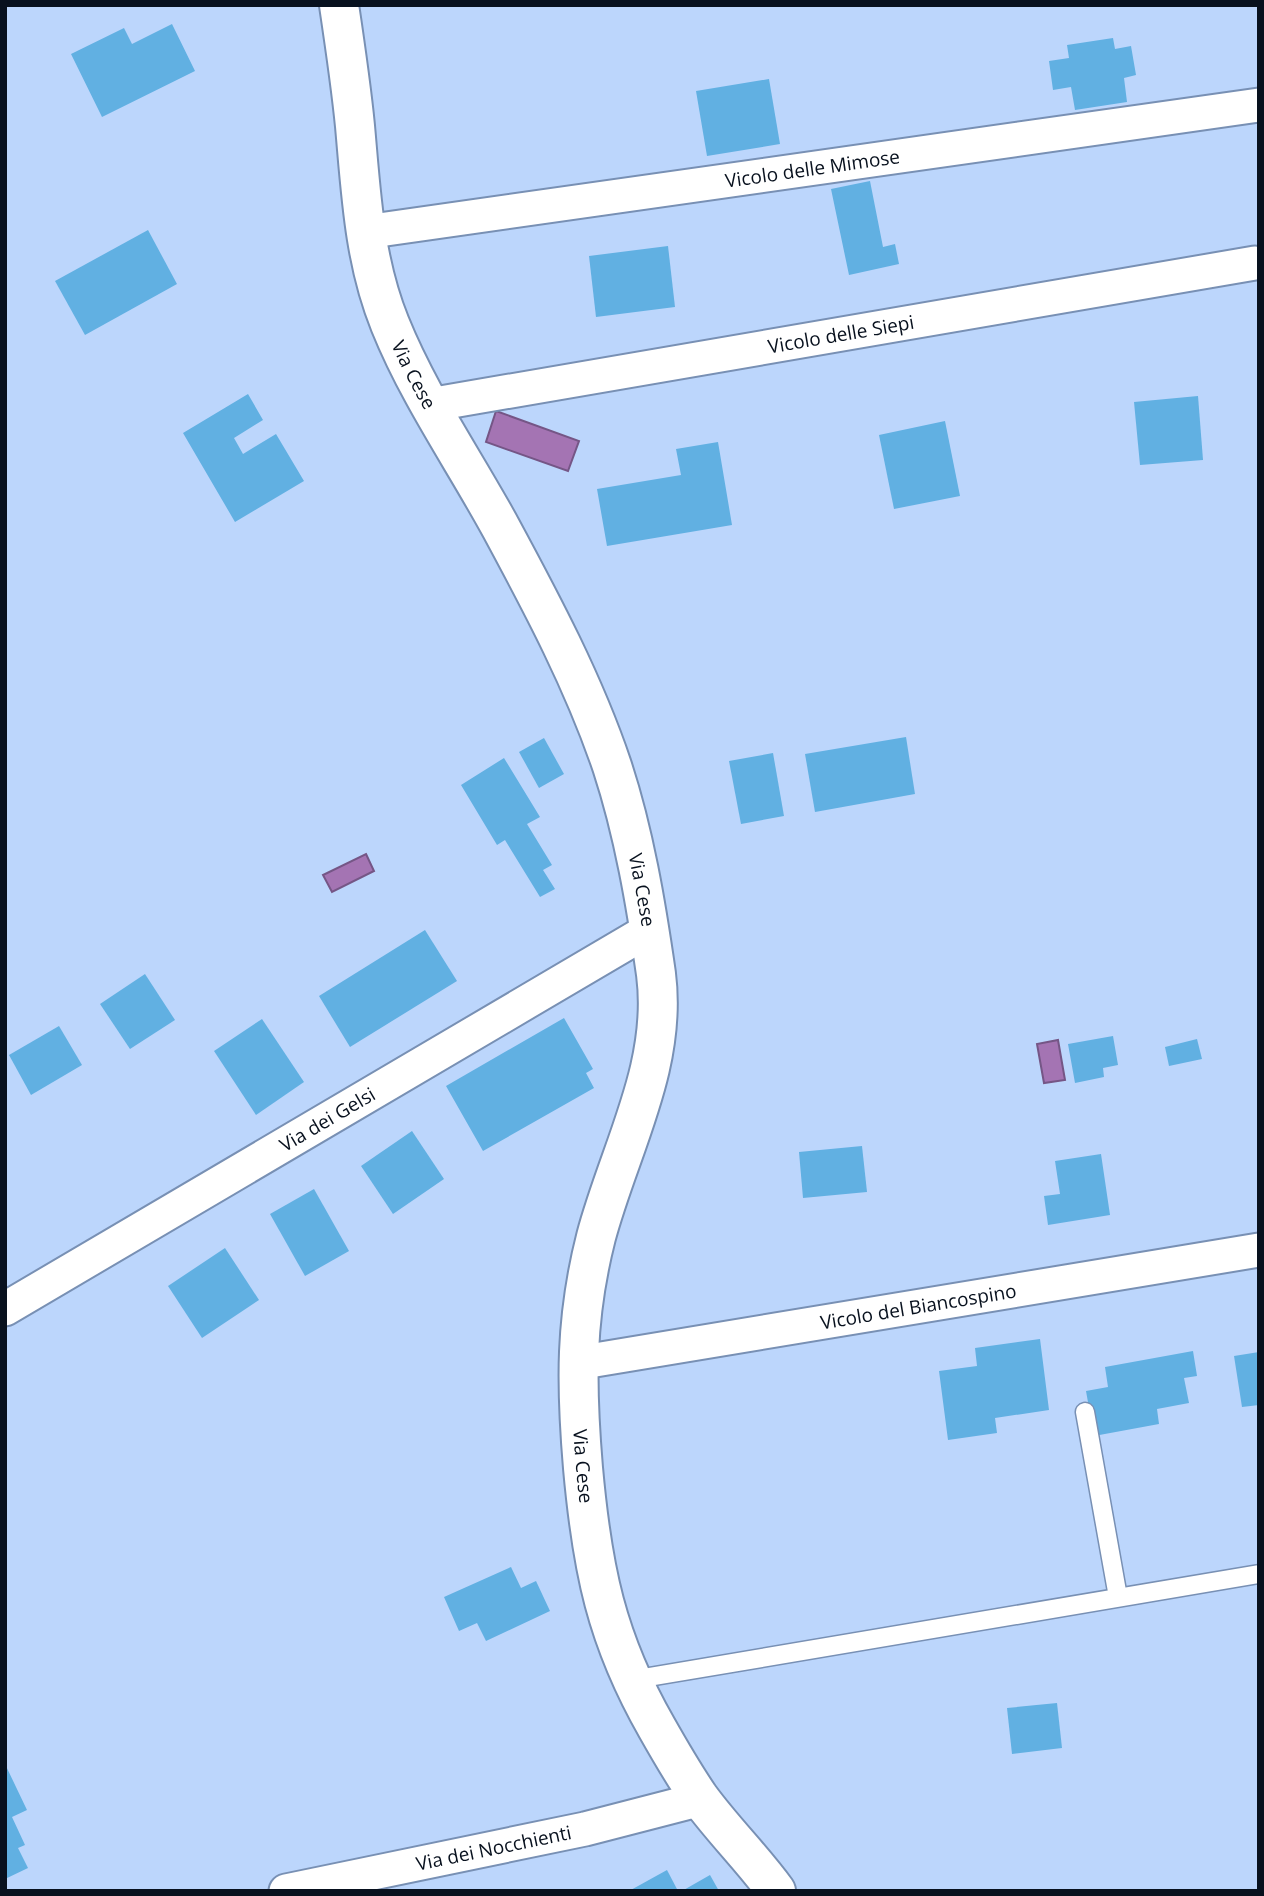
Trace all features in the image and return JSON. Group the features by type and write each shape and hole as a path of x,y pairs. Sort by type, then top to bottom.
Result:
{"street":[{"name":"Via Cese","path":"339,5 365,232 376,283 389,324 429,405 485,499 539,599 592,712 622,802 649,930 658,1004 654,1052 644,1094 611,1185 594,1246 582,1304 577,1363 586,1494 597,1574 611,1629 631,1680 656,1727 701,1799 776,1891"},
{"name":"Vicolo delle Mimose","path":"365,232 1259,105"},
{"name":"Vicolo delle Siepi","path":"429,405 1255,263"},
{"name":"Via dei Gelsi","path":"5,1309 649,930"},
{"name":"Vicolo del Biancospino","path":"577,1363 1259,1250"},
{"name":"Via dei Nocchienti","path":"286,1891 585,1829 701,1799"}],"lane":[{"path":"1085,1412 1118,1597"},
{"path":"631,1680 1259,1574"}],"shaded area":[{"path":"496,411 579,441 568,471 486,442"},
{"path":"366,854 374,871 332,892 323,875"},
{"path":"1058,1040 1065,1080 1044,1083 1037,1044"}],"building":[{"path":"172,24 195,71 102,117 71,54 124,28 132,44"},
{"path":"1113,38 1115,49 1131,46 1136,75 1124,78 1127,102 1075,110 1071,87 1053,90 1049,61 1069,58 1067,45"},
{"path":"769,79 780,144 707,156 696,91"},
{"path":"870,181 883,247 895,244 899,264 849,275 831,189"},
{"path":"148,230 177,284 85,335 55,281"},
{"path":"668,246 675,307 596,317 589,256"},
{"path":"248,394 263,420 234,438 243,454 276,434 304,481 235,522 183,433"},
{"path":"1198,396 1203,460 1140,465 1134,402"},
{"path":"945,421 960,496 894,509 879,435"},
{"path":"718,442 732,525 607,546 597,489 681,475 676,449"},
{"path":"906,737 915,794 815,812 805,754"},
{"path":"544,738 564,774 539,788 519,752"},
{"path":"773,753 784,816 741,824 729,761"},
{"path":"504,758 540,817 527,824 552,865 543,870 555,889 540,897 505,840 497,845 461,785"},
{"path":"425,930 457,981 350,1047 319,996"},
{"path":"145,974 175,1020 130,1049 100,1004"},
{"path":"564,1018 593,1069 586,1073 594,1088 483,1151 446,1086"},
{"path":"262,1019 304,1082 256,1115 214,1051"},
{"path":"59,1026 82,1065 31,1095 9,1055"},
{"path":"1113,1036 1118,1065 1103,1068 1104,1077 1075,1083 1068,1044"},
{"path":"1197,1039 1202,1059 1169,1066 1165,1047"},
{"path":"412,1131 444,1179 393,1214 361,1166"},
{"path":"862,1146 867,1192 803,1198 799,1152"},
{"path":"1101,1154 1110,1215 1048,1225 1044,1196 1060,1194 1055,1161"},
{"path":"314,1189 349,1251 305,1276 270,1214"},
{"path":"225,1248 259,1300 202,1338 168,1286"},
{"path":"1040,1339 1049,1410 995,1418 997,1433 948,1440 939,1371 977,1366 975,1348"},
{"path":"1193,1351 1197,1376 1184,1378 1189,1403 1157,1409 1159,1424 1094,1436 1086,1391 1108,1387 1105,1367"},
{"path":"1259,1352 1259,1405 1242,1407 1234,1356"},
{"path":"511,1567 521,1588 536,1581 550,1611 486,1641 477,1623 459,1631 444,1597"},
{"path":"1057,1703 1062,1748 1012,1754 1007,1708"},
{"path":"5,1764 27,1810 12,1817 25,1845 18,1848 28,1868 5,1879"},
{"path":"667,1870 678,1891 629,1891"},
{"path":"710,1875 719,1891 682,1891"}]}
